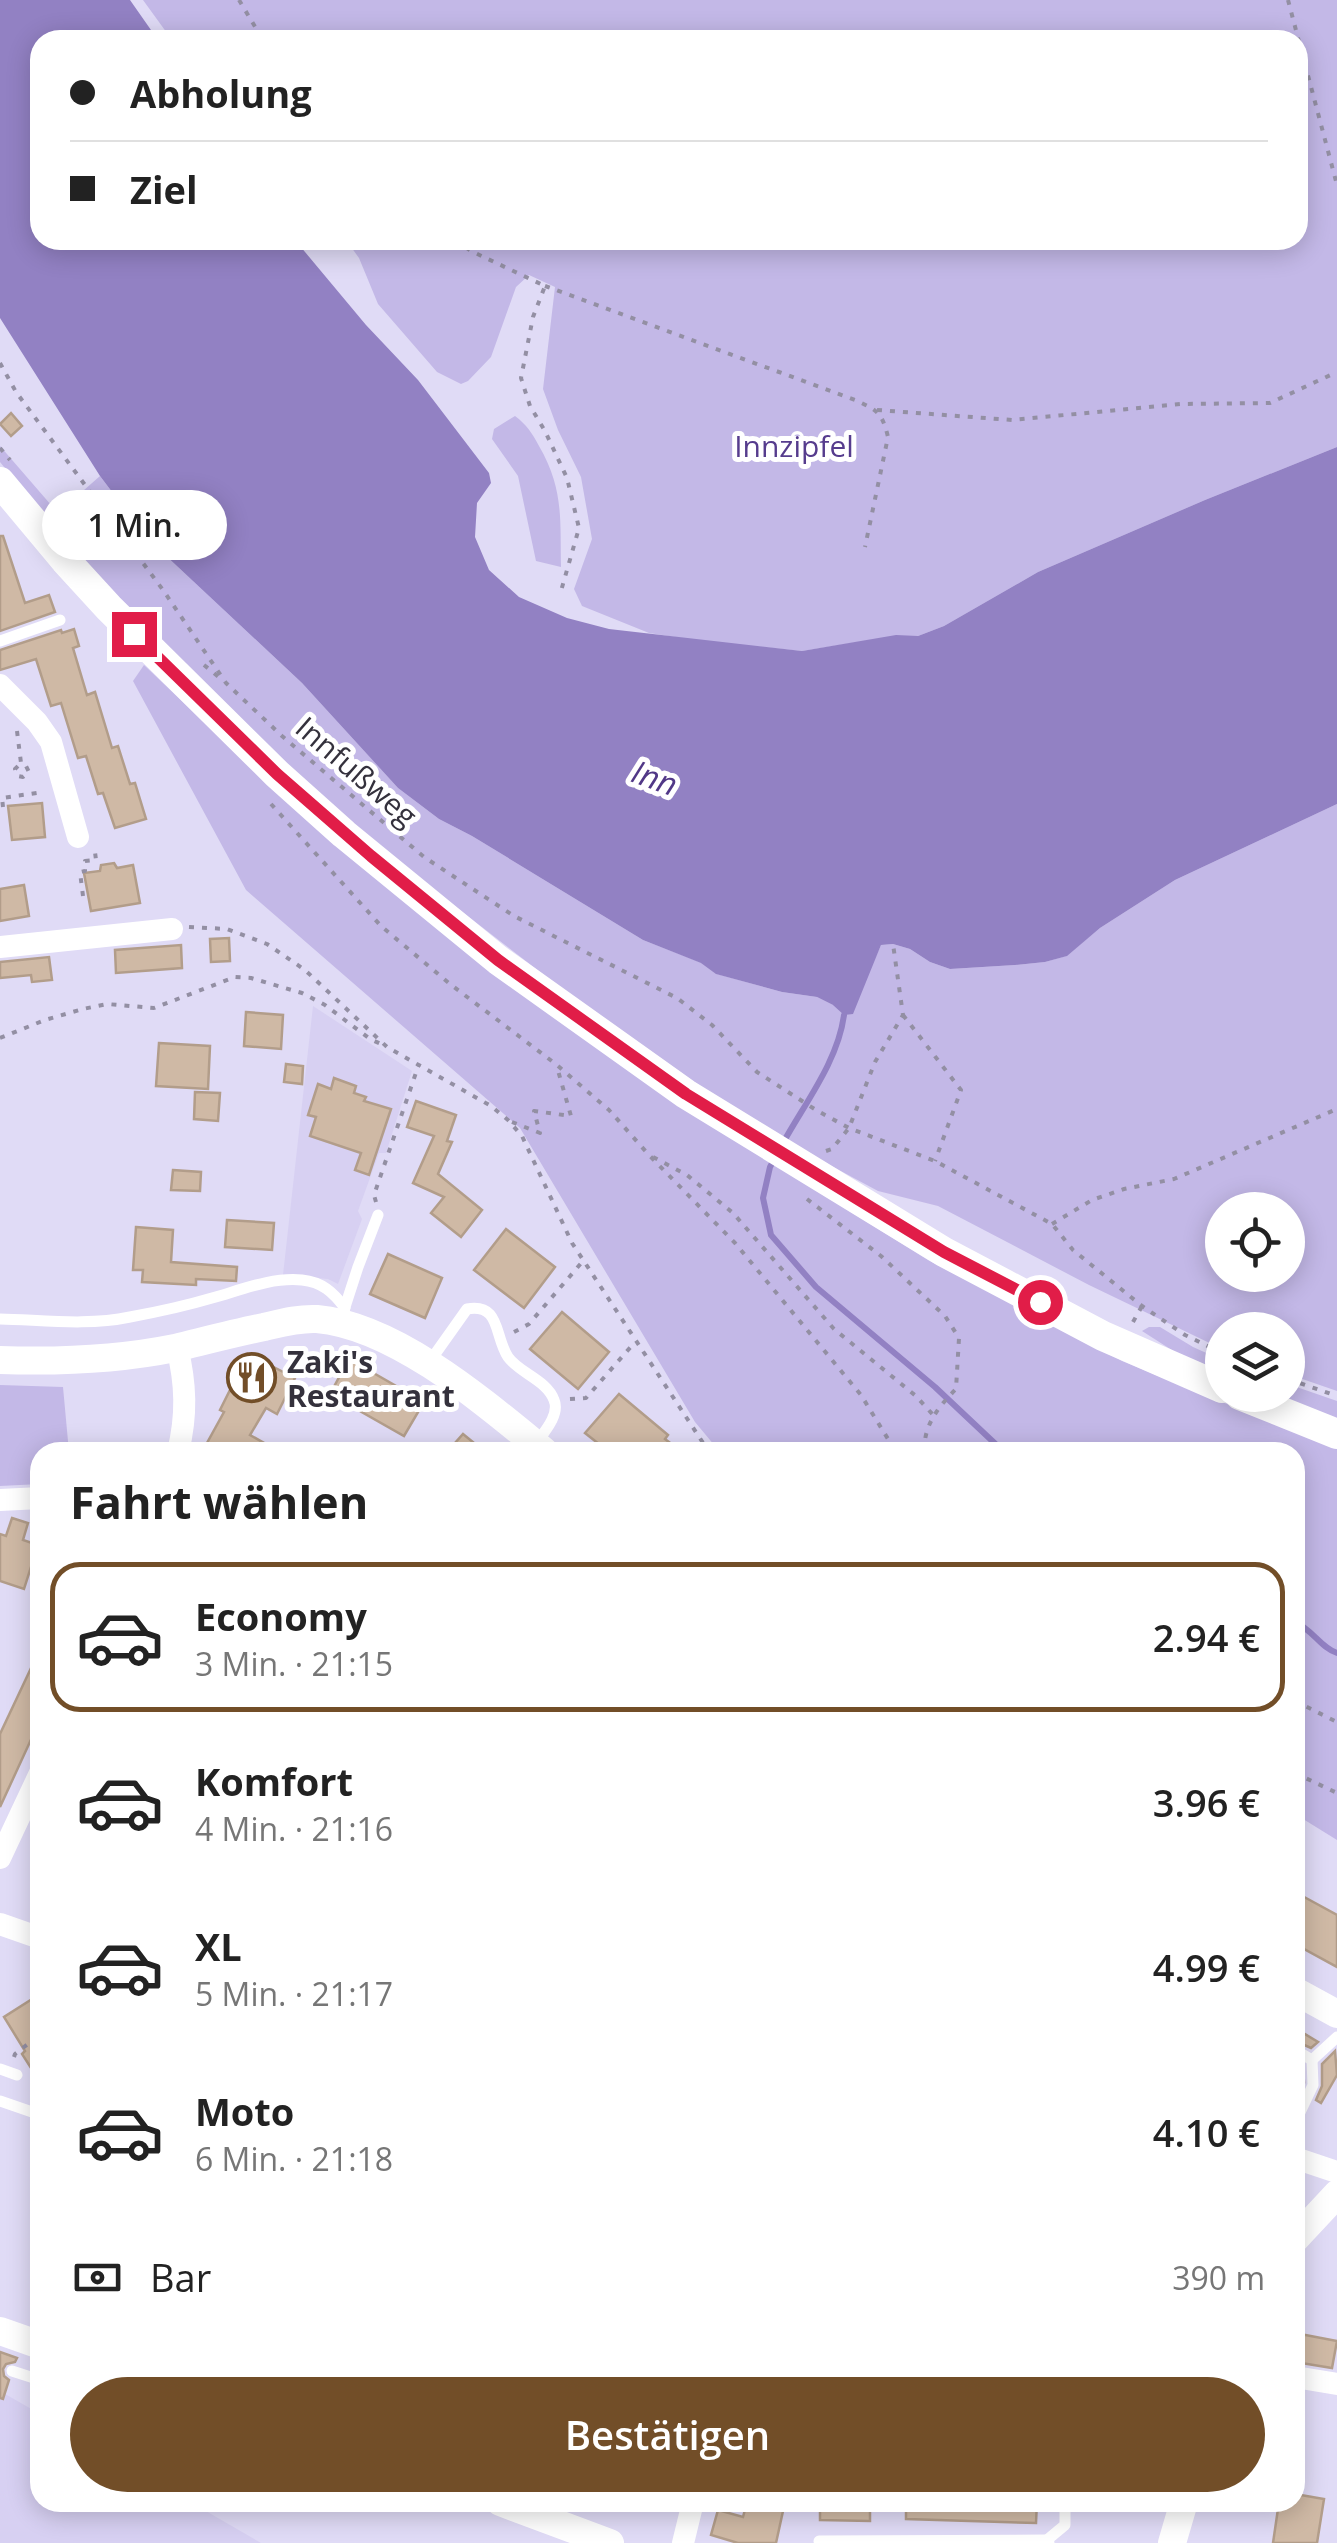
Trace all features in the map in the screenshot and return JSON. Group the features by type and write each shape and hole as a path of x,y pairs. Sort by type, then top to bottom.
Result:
{"main road":[{"path":"0,482 109,608 277,774 498,960 686,1094 765,1143 812,1159 944,1252 1103,1336 1205,1381"},
{"path":"1282,1412 1337,1434"}],"street":[{"path":"0,685 51,742 78,837"},
{"path":"0,947 172,929"},
{"path":"0,1360 120,1358 302,1319 342,1316 428,1364 531,1442"},
{"path":"176,1347 186,1405 180,1442"},
{"path":"0,1500 30,1498"},
{"path":"0,1858 30,1794"},
{"path":"0,1924 30,1934"},
{"path":"1305,1996 1337,2014"},
{"path":"1305,2161 1337,2172"},
{"path":"1305,2228 1337,2194"},
{"path":"0,2331 30,2342"},
{"path":"1305,2379 1337,2384"},
{"path":"527,2512 610,2543"},
{"path":"683,2543 690,2512"},
{"path":"1172,2543 1181,2512"}],"lane":[{"path":"0,641 60,620"},
{"path":"342,1316 378,1215"},
{"path":"0,1319 95,1322 128,1318 257,1285 300,1280 332,1291 342,1316"},
{"path":"428,1364 467,1309 489,1313 504,1352 513,1364 555,1400 555,1412 543,1442"},
{"path":"1305,2102 1313,2085 1312,2060 1337,2037"},
{"path":"1305,2056 1312,2060"},
{"path":"0,2070 17,2075"},
{"path":"0,2101 30,2111"},
{"path":"12,2371 30,2377"},
{"path":"819,2541 1048,2542 1065,2525 1065,2512"}],"path":[{"path":"240,0 257,30"},
{"path":"1288,0 1296,30"},
{"path":"1308,76 1337,185"},
{"path":"470,250 545,286 878,410 1012,420 1181,404 1270,403 1337,372"},
{"path":"545,286 533,318 522,378 530,406 567,478 579,528 561,591"},
{"name":"Innfußweg","path":"0,363 16,392 164,590 226,682 282,736 424,857 514,916 676,998 712,1025 758,1072 791,1096 849,1128 935,1161 1052,1224 1073,1250 1142,1306 1205,1345"},
{"path":"865,547 888,436 878,410"},
{"path":"3,808 2,798 24,794 46,792 48,803 68,800"},
{"path":"264,797 381,926 609,1110 735,1243 862,1395 890,1442"},
{"path":"78,837 92,837 96,860 85,861 86,872 80,872 83,896"},
{"path":"172,929 227,929 267,944 305,970 387,1046"},
{"path":"893,944 903,1015 961,1090 935,1161"},
{"path":"0,1038 95,1006 154,1008 235,976 302,992 325,1005 370,1040 492,1106 522,1136 572,1243 702,1442"},
{"path":"812,1159 832,1149 849,1128 875,1062 903,1015"},
{"path":"378,1215 374,1194 419,1064"},
{"path":"508,1120 540,1132 534,1111 571,1116 556,1065"},
{"path":"1052,1224 1092,1200 1174,1179 1337,1109"},
{"path":"649,1155 687,1176 733,1213 834,1329 916,1396 934,1416"},
{"path":"803,1196 880,1256 945,1316 960,1338 956,1389 939,1406 925,1442"},
{"path":"500,1339 530,1324 583,1261"},
{"path":"555,1400 586,1398 636,1341"},
{"path":"1305,1385 1337,1396"},
{"path":"1305,1706 1337,1722"},
{"path":"1305,1778 1337,1793"}],"shaded area":[{"path":"313,1006 412,1071 386,1153 379,1153 358,1211 362,1219 338,1284 328,1279 283,1275"},
{"path":"0,2391 30,2408 30,2512 208,2512 261,2543 0,2543"}],"green space":[{"name":"Innzipfel","path":"143,0 1337,0 1337,447 1038,572 944,626 918,636 802,651 649,633 582,606 574,589 592,539 581,477 543,389 555,287 529,275 516,287 491,357 461,384 437,372 378,304 353,250 1308,250 1308,30 165,30"},
{"path":"515,416 534,437 553,476 559,505 561,567 536,561 518,476 492,439 494,429"},
{"path":"0,446 58,513 100,476 147,538 302,683 398,788 439,819 643,940 702,963 717,974 817,997 833,1005 867,976 881,945 910,949 950,969 1045,962 1066,956 1100,928 1175,880 1337,804 1337,1391 1305,1380 1305,1312 1205,1312 1205,1341 938,1206 878,1191 785,1141 717,1098 553,982 377,846 186,672 49,523 0,462"},
{"path":"144,665 284,798 793,1176 928,1260 1122,1361 1205,1395 1205,1412 1247,1412 1337,1449 1337,1840 1305,1820 1305,1442 712,1442 695,1422 520,1128 246,890 133,681"},
{"path":"1160,1327 1205,1352 1205,1368 1178,1354 1142,1331"},
{"path":"0,1385 63,1387 68,1442 30,1442 30,1484 0,1486"},
{"path":"1305,1390 1337,1401 1337,1421 1305,1409"}],"water":[{"name":"Inn","path":"0,0 130,0 151,30 30,30 30,250 303,250 418,380 489,473 491,483 477,503 475,537 489,570 519,597 567,618 609,629 802,651 896,635 918,636 944,626 1038,572 1337,447 1337,804 1175,880 1100,928 1067,956 1045,962 950,969 910,949 881,945 853,1014 844,1015 817,997 716,974 701,963 643,940 439,819 398,788 302,683 147,538 100,476 0,318"}],"building":[{"path":"11,413 22,426 11,436 0,424"},
{"path":"0,536 25,603 49,595 55,612 0,631"},
{"path":"74,629 79,646 73,648 87,695 95,692 112,748 118,746 146,819 115,828 103,793 98,794 86,756 78,758 61,703 51,706 36,659 0,670 0,650"},
{"path":"42,803 45,837 12,840 8,806"},
{"path":"114,863 117,868 133,865 140,903 91,911 84,873 100,871 101,865"},
{"path":"24,885 29,916 0,921 0,889"},
{"path":"229,938 230,961 211,962 210,939"},
{"path":"181,945 182,968 116,973 115,950"},
{"path":"49,957 52,980 32,982 31,975 0,978 0,962"},
{"path":"246,1012 283,1015 281,1049 244,1046"},
{"path":"159,1043 210,1046 208,1089 156,1086"},
{"path":"286,1064 303,1066 302,1084 284,1082"},
{"path":"334,1078 356,1086 354,1093 366,1097 364,1101 391,1109 369,1175 355,1170 361,1153 310,1136 316,1117 308,1115 318,1084 331,1089"},
{"path":"195,1092 220,1093 218,1121 194,1119"},
{"path":"416,1101 456,1115 447,1141 452,1142 438,1174 482,1210 461,1237 431,1213 444,1197 413,1183 434,1136 407,1127"},
{"path":"173,1170 201,1172 200,1191 171,1190"},
{"path":"227,1220 274,1223 272,1250 225,1247"},
{"path":"136,1227 173,1230 171,1262 237,1267 236,1281 196,1279 196,1285 142,1282 143,1270 133,1270"},
{"path":"506,1229 555,1267 524,1308 474,1270"},
{"path":"388,1254 442,1278 425,1318 370,1294"},
{"path":"562,1312 609,1352 578,1389 530,1349"},
{"path":"248,1354 295,1378 277,1414 266,1408 250,1435 262,1442 208,1442 224,1412 220,1410"},
{"path":"349,1359 424,1402 404,1436 330,1394"},
{"path":"619,1394 668,1435 665,1439 669,1442 596,1442 585,1433"},
{"path":"463,1434 473,1442 456,1442"},
{"path":"12,1518 28,1523 23,1540 30,1542 30,1570 24,1589 0,1581 0,1534 6,1536"},
{"path":"30,1670 30,1742 0,1807 0,1734"},
{"path":"1305,1897 1337,1915 1337,1967 1305,1949"},
{"path":"30,2000 30,2066 22,2054 25,2051 4,2017"},
{"path":"1305,2034 1318,2042 1311,2048 1305,2045"},
{"path":"1335,2051 1337,2075 1321,2103 1316,2100 1322,2086 1322,2064"},
{"path":"1305,2335 1337,2341 1332,2368 1305,2364"},
{"path":"0,2352 17,2358 3,2369 9,2380 3,2399 0,2398"},
{"path":"1305,2496 1324,2499 1317,2543 1273,2543 1278,2512 1305,2512"},
{"path":"717,2512 743,2517 744,2512 783,2512 776,2543 738,2543 711,2535"},
{"path":"820,2512 870,2512 870,2521 820,2520"},
{"path":"906,2512 1037,2512 1036,2523 906,2519"}],"waterway":[{"path":"783,1143 828,1065 844,1015"},
{"path":"775,1158 763,1198 771,1235 816,1287 993,1442"},
{"path":"1305,1629 1337,1653"}],"place":[{"name":"Zaki's Restaurant","path":"252,1378"}],"route":[{"path":"134,634 277,774 498,960 686,1094 944,1252 1040,1302"}]}
